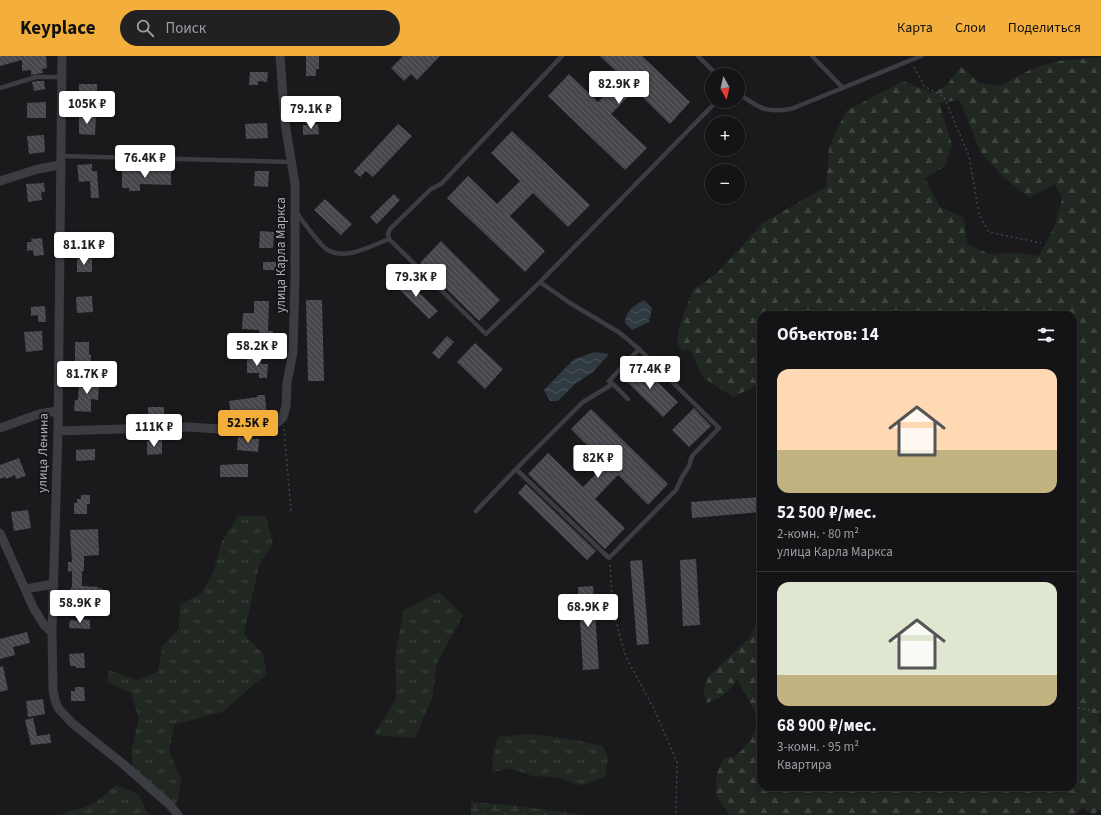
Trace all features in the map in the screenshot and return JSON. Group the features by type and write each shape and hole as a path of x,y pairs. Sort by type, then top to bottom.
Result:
{"street":[{"name":"улица Ленина","path":"62,56 57,411 58,432 52,632 53,690 58,708 72,723 129,769 170,805 178,815"},
{"name":"улица Карла Маркса","path":"280,56 285,123 295,184 293,352 287,383 286,406 283,417"},
{"path":"0,181 60,161"},
{"path":"0,428 40,414 57,411"},
{"path":"58,432 187,427 237,430 267,426 277,423 283,417"},
{"path":"0,532 40,621 52,632"},
{"path":"25,589 54,584"}],"lane":[{"path":"562,56 441,184 431,189 390,229 388,234 389,238 486,334 540,282 710,108"},
{"path":"698,56 710,68"},
{"path":"812,56 843,88"},
{"path":"745,98 760,108 775,111 791,109 921,56"},
{"path":"0,88 36,76 61,76"},
{"path":"60,161 292,162"},
{"path":"294,211 327,250 335,253 361,250 389,238"},
{"path":"516,469 609,558 676,490 689,466 692,456 720,428 639,348 620,333 570,303 540,282"},
{"path":"628,399 609,381 639,348"},
{"path":"476,511 583,402 613,384"}],"path":[{"path":"910,60 924,86 944,97 969,156 979,214 989,232 1042,243"},
{"path":"283,417 291,511"},
{"path":"609,558 613,611 626,657 655,711 677,762 676,815"},
{"path":"1077,708 1101,712"}],"green space":[{"path":"1101,57 1101,710 1098,722 1101,722 1101,809 1093,815 1083,807 1073,815 730,815 715,794 717,773 724,758 735,757 752,737 756,720 750,702 738,680 723,696 707,703 703,692 708,677 749,638 757,623 757,791 1077,791 1077,311 757,311 757,385 733,397 704,378 689,349 683,351 677,344 680,324 693,290 717,273 764,222 826,187 829,147 846,111 903,81 933,93 947,85 961,66 979,83 999,86 1034,68 1058,61","holes":["960,100 980,151 1002,176 1029,198 1055,184 1062,199 1054,227 1039,256 1019,253 989,254 967,244 964,218 940,207 925,178 945,166 952,145 939,103"]},
{"path":"238,516 265,516 273,542 259,566 244,634 263,654 267,674 222,712 174,725 169,751 181,779 177,805 133,768 131,751 139,719 131,693 107,682 108,670 137,680 158,672 162,646 179,629 180,604 201,594 214,571 221,543"},
{"path":"439,592 463,615 437,663 432,699 415,738 374,735 396,699 395,656 404,610"},
{"path":"529,734 576,740 603,746 608,758 605,777 584,785 544,776 536,777 509,768 501,771 493,771 492,759 498,737"},
{"path":"116,785 138,794 149,815 62,815 92,804"},
{"path":"471,802 519,806 583,815 471,815"}],"water":[{"path":"644,300 652,308 649,322 632,330 625,323 625,319 634,306"},
{"path":"594,352 609,354 593,372 575,384 558,401 550,401 544,390 573,360"}],"building":[{"path":"0,56 46,56 47,68 42,69 43,73 31,75 31,70 22,71 22,60 0,66"},
{"path":"306,56 319,56 319,69 316,69 316,76 306,76"},
{"path":"403,56 440,56 417,80 411,74 404,81 391,68"},
{"path":"600,56 642,56 690,102 670,124 635,90 611,114 647,148 625,170 548,96 569,74 598,102 622,77"},
{"path":"250,72 268,72 267,82 258,81 258,85 249,85"},
{"path":"44,81 45,89 34,91 32,82"},
{"path":"79,84 97,84 97,96 79,97"},
{"path":"46,102 46,118 27,118 27,103"},
{"path":"79,115 96,116 95,135 79,134"},
{"path":"267,123 268,138 246,139 245,124"},
{"path":"318,124 319,134 303,135 303,125"},
{"path":"398,124 412,136 373,177 366,171 360,177 354,171"},
{"path":"512,131 590,205 568,227 533,193 510,216 545,251 525,272 447,198 468,176 497,204 520,181 491,153"},
{"path":"44,135 45,152 29,154 27,136"},
{"path":"92,164 92,171 97,171 99,198 91,198 90,181 79,182 77,165"},
{"path":"122,171 171,171 171,185 140,184 140,191 129,191 129,188 122,188"},
{"path":"255,171 269,171 268,187 254,186"},
{"path":"44,183 45,192 41,192 42,200 28,202 26,184"},
{"path":"394,194 400,200 377,224 370,217"},
{"path":"325,199 352,224 341,235 314,210"},
{"path":"260,231 274,232 273,248 259,248"},
{"path":"77,233 92,233 92,245 77,245"},
{"path":"42,238 44,255 34,256 33,250 27,251 27,242 32,242 31,239"},
{"path":"441,241 500,300 479,321 420,263"},
{"path":"77,259 92,259 92,272 77,272"},
{"path":"263,262 276,262 276,270 263,270"},
{"path":"402,276 438,311 429,319 394,284"},
{"path":"92,296 93,312 77,313 76,297"},
{"path":"306,300 322,300 324,381 308,381"},
{"path":"254,301 269,301 268,331 273,331 273,344 259,344 259,330 242,329 243,313 254,313"},
{"path":"45,306 46,322 38,322 38,315 31,316 31,307"},
{"path":"42,331 43,350 26,352 24,332"},
{"path":"447,336 454,342 439,359 432,353"},
{"path":"75,342 89,342 89,355 91,355 91,362 75,361"},
{"path":"475,343 503,369 485,389 457,362"},
{"path":"247,357 262,357 261,364 268,364 267,378 259,378 259,373 247,373"},
{"path":"637,362 678,402 663,417 622,377"},
{"path":"87,377 96,378 95,385 99,386 98,400 91,399 91,412 74,411 75,400 78,400 79,380 87,381"},
{"path":"257,395 265,395 267,419 232,423 229,401 258,397"},
{"path":"148,407 164,407 164,420 148,420"},
{"path":"694,408 711,426 689,447 672,430"},
{"path":"591,409 668,484 648,505 618,475 595,499 625,528 605,549 528,474 548,453 583,487 606,464 571,429"},
{"path":"238,437 259,439 258,452 237,450"},
{"path":"162,440 162,454 147,455 147,441"},
{"path":"95,449 95,460 76,461 76,450"},
{"path":"19,458 26,476 16,479 15,475 6,479 5,477 0,479 0,465"},
{"path":"248,464 248,477 220,477 220,465"},
{"path":"526,484 596,551 587,560 518,493"},
{"path":"81,495 90,495 90,504 87,504 87,514 74,514 74,503 77,503 77,499 81,499"},
{"path":"757,497 757,512 692,518 691,502"},
{"path":"28,510 31,528 14,531 11,512"},
{"path":"98,529 99,555 84,556 82,586 98,587 103,589 102,601 70,599 72,571 68,572 68,562 72,562 70,530"},
{"path":"696,559 700,625 683,626 680,560"},
{"path":"642,560 649,644 637,645 630,561"},
{"path":"593,586 599,669 583,670 578,587"},
{"path":"77,619 90,620 90,629 69,628 70,620 77,621"},
{"path":"27,632 30,643 13,647 15,655 0,659 0,639"},
{"path":"84,653 85,668 70,666 69,654"},
{"path":"3,666 8,690 0,692 0,667"},
{"path":"75,687 84,687 85,701 71,701 71,691 75,691"},
{"path":"43,699 45,714 28,717 26,701"},
{"path":"33,718 37,736 50,734 51,743 31,745 25,720"}]}
